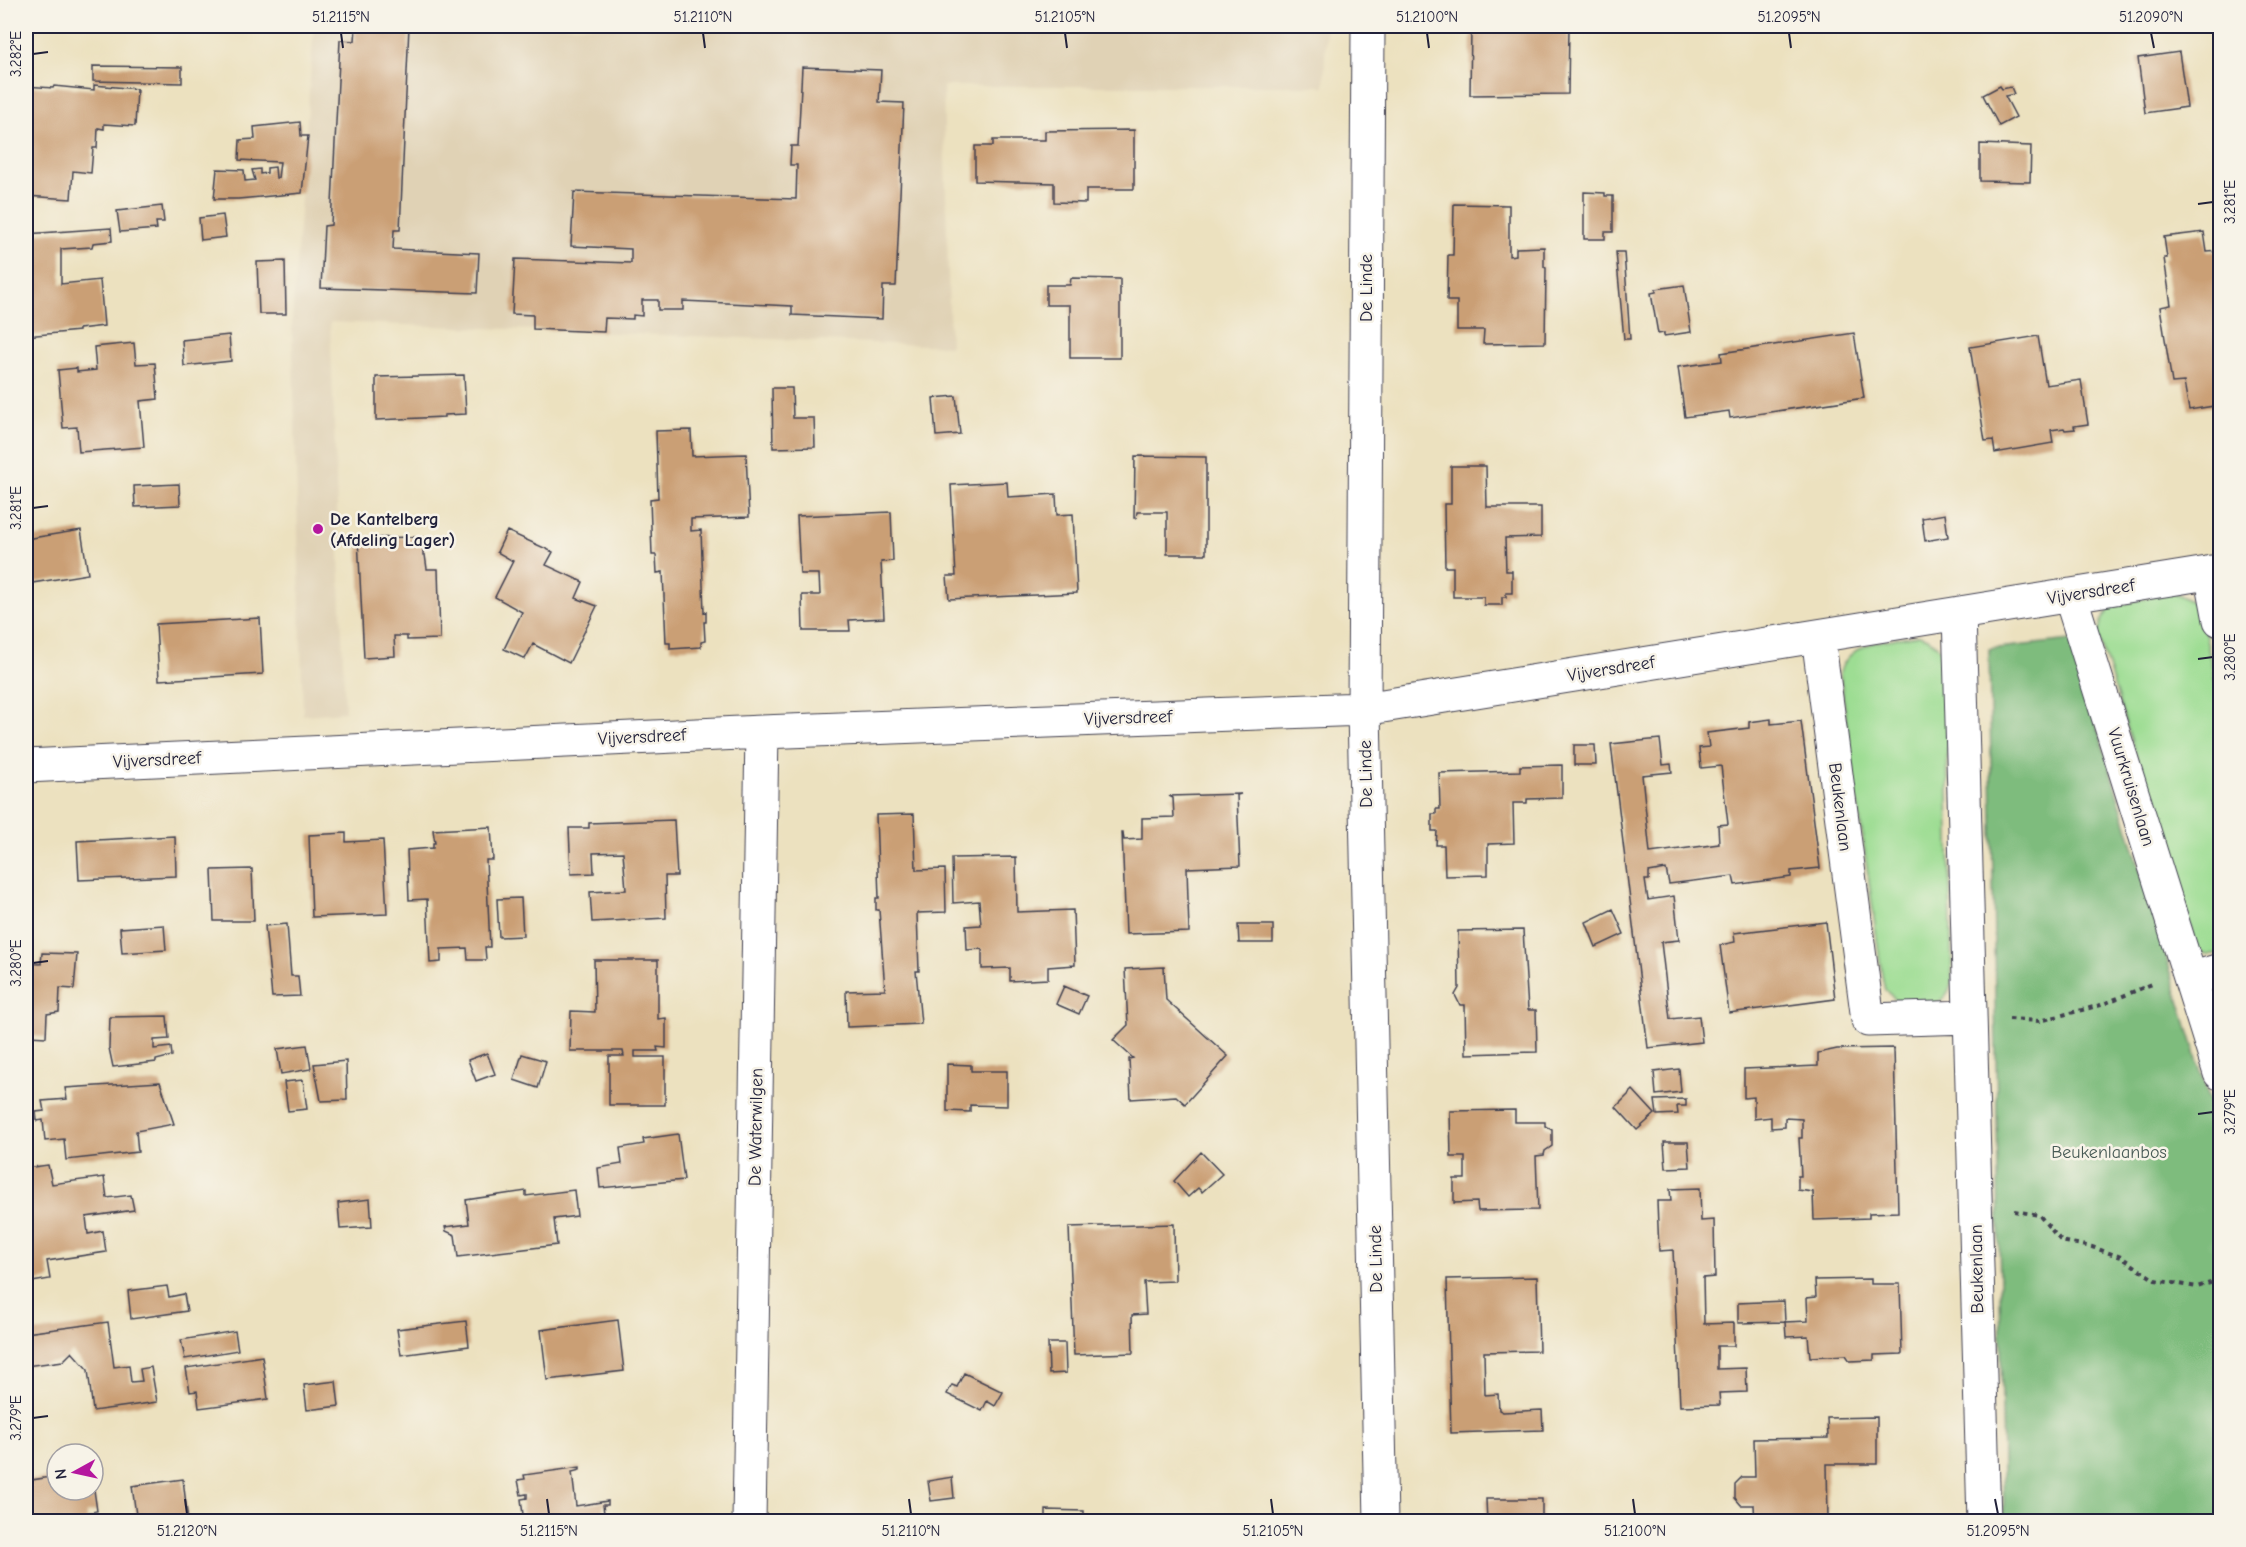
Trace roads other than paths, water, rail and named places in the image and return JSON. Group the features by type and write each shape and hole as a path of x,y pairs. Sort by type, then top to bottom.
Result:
{"street":[{"name":"De Linde","path":"1368,26 1364,709 1381,1521"},
{"name":"Vijversdreef","path":"26,766 762,732 1364,709 2216,571"},
{"path":"2216,571 2220,620"},
{"name":"Vuurkruisenlaan","path":"2070,595 2206,974 2220,1073"},
{"name":"Beukenlaan","path":"1959,613 1984,1521"},
{"name":"Beukenlaan","path":"1818,636 1868,1020 1970,1017"},
{"name":"De Waterwilgen","path":"749,1521 762,732"}],"place":[{"name":"De Kantelberg (Afdeling Lager)","path":"318,529"}],"park label":[{"name":"Beukenlaanbos","path":"2109,1152"}]}
